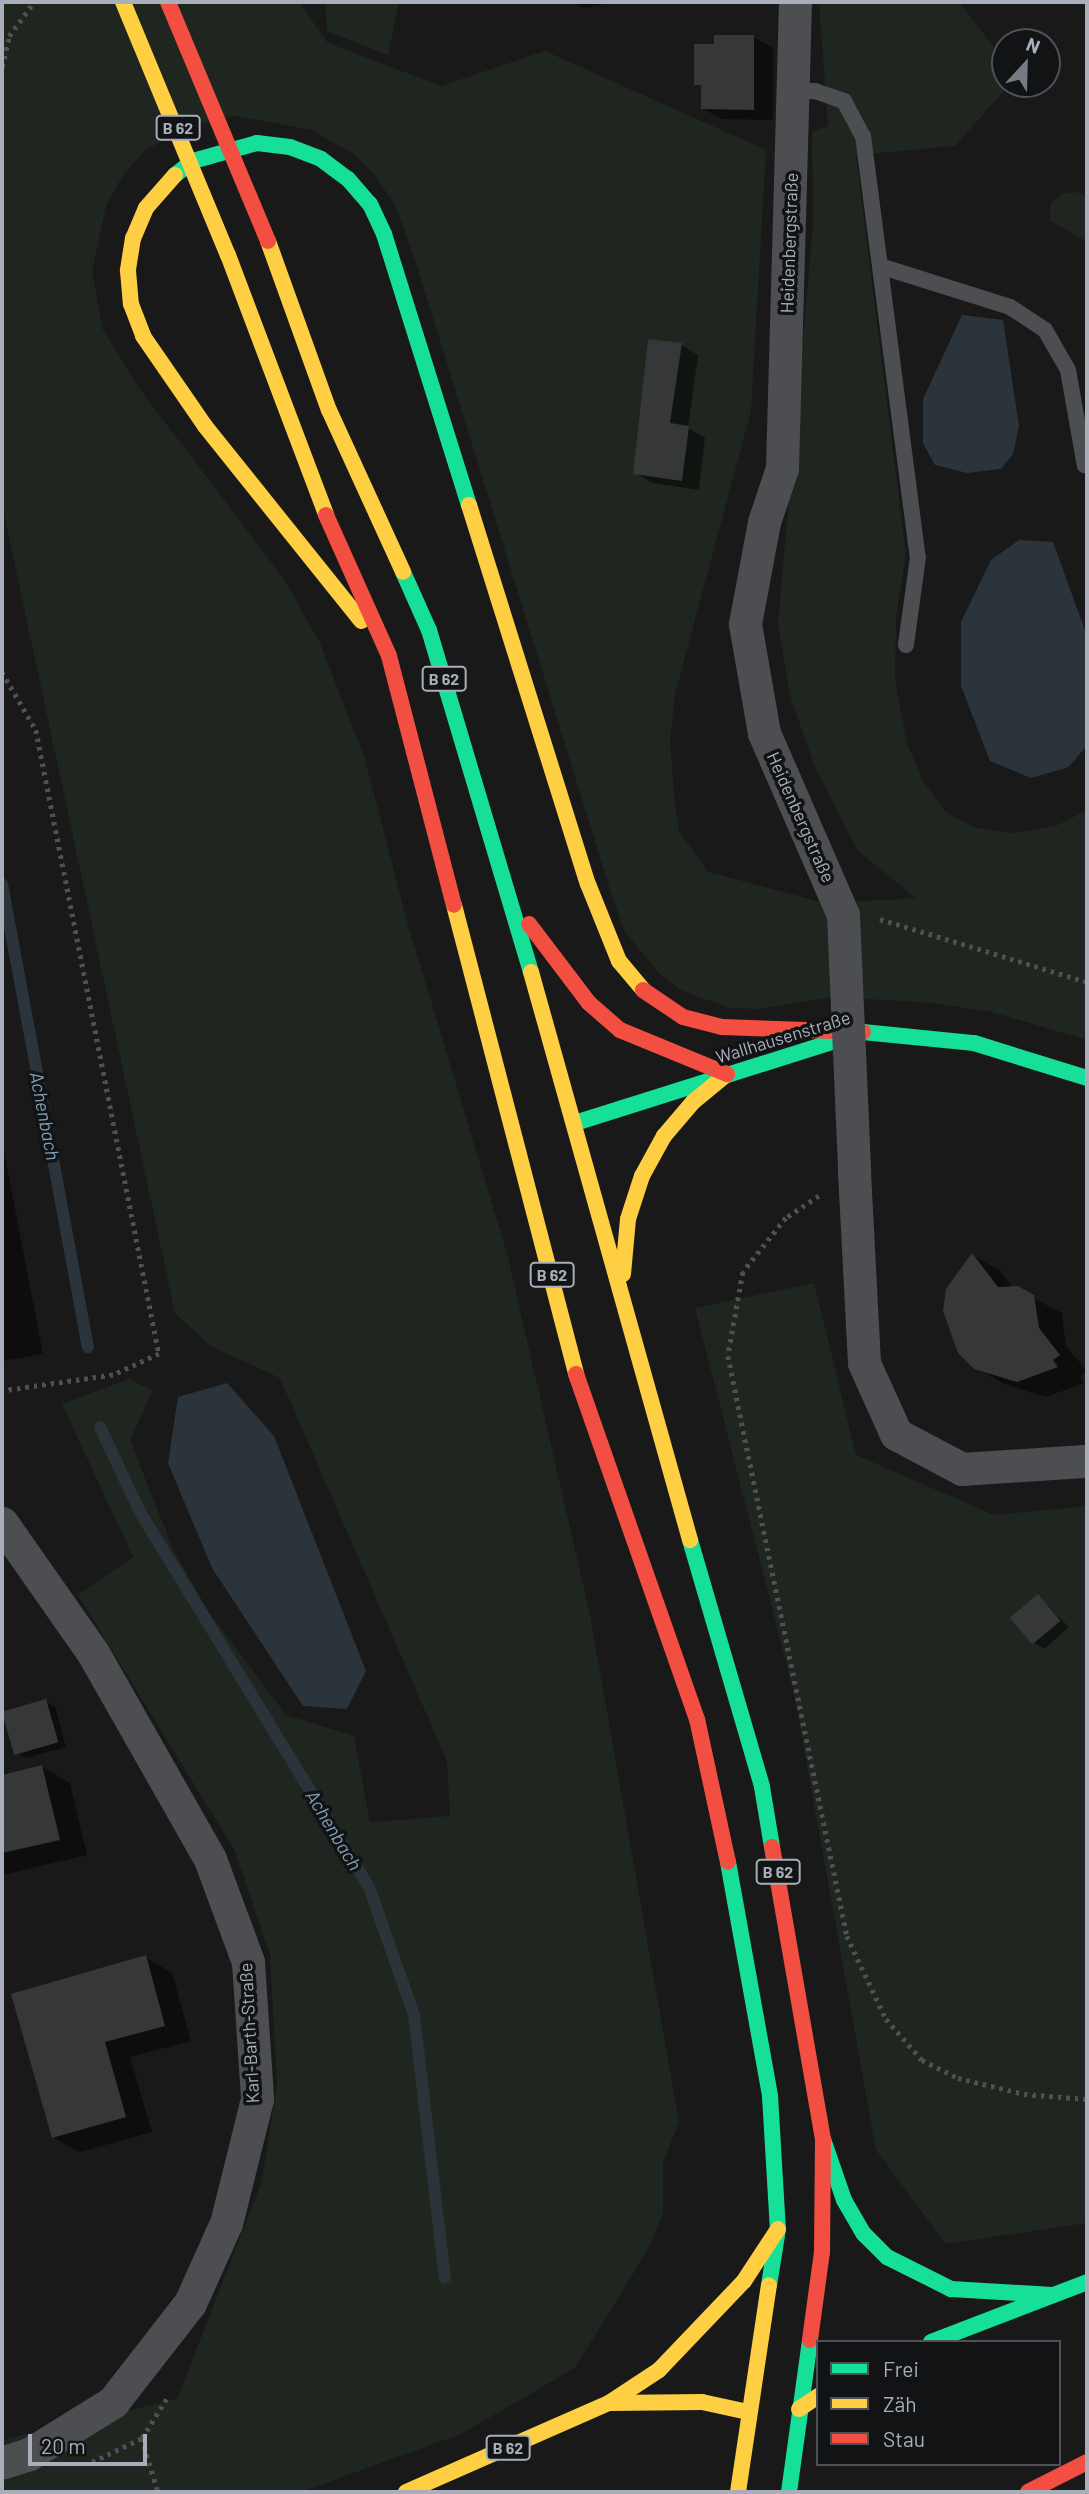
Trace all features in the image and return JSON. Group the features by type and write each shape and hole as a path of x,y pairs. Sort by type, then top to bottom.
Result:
{"main road":[{"name":"B 62","path":"123,2 228,255 314,489 389,656 523,1138 586,1410 696,1719 750,1967 770,2096 778,2229 748,2412 738,2492"},
{"name":"B 62","path":"168,2 268,241 329,410 429,630 512,900 575,1123 623,1308 762,1787 823,2139 844,2200 864,2234 887,2257 951,2289 1053,2295"},
{"path":"389,656 205,426 143,336 131,304 128,271 133,238 146,208 184,168 224,149 257,143 300,151 348,179 370,204 384,234 588,884 619,961 647,994 683,1017 722,1027 863,1032"},
{"path":"512,900 589,1003 620,1030 660,1050 727,1074 678,1119 642,1176 628,1219 623,1308"},
{"name":"Wallhausenstraße","path":"552,1129 863,1032 974,1043 1087,1078"},
{"name":"B 62","path":"789,2491 787,2409 822,2252 823,2139"},
{"name":"B 62","path":"406,2492 609,2403 659,2370 704,2328 744,2281 778,2229"},
{"name":"B 62","path":"937,2340 1087,2282"},
{"path":"787,2409 816,2397"},
{"name":"B 62","path":"609,2403 702,2402 748,2412 787,2409"},
{"path":"1028,2492 1087,2462"}],"street":[{"name":"Heidenbergstraße","path":"795,2 782,468 764,522 746,624 764,733 841,910 864,1363 896,1434 962,1469 1084,1461"},
{"name":"Karl-Barth-Straße","path":"2,1523 93,1653 209,1859 248,1962 257,2099 226,2223 190,2303 113,2402 29,2454 2,2463"}],"lane":[{"path":"794,91 815,91 844,101 863,136 883,267 918,557 906,645"},
{"path":"883,267 1010,307 1045,330 1068,370 1086,466"}],"path":[{"path":"2,67 9,36 34,2"},
{"path":"2,672 36,730 159,1354 113,1375 2,1391"},
{"path":"841,910 1087,982"},
{"path":"854,1172 786,1218 743,1272 728,1356 848,1937 886,2019 922,2060 958,2078 1024,2094 1087,2099"},
{"path":"142,2438 158,2492"}],"shaded area":[{"path":"2,2 299,2 328,43 441,86 545,51 766,150 751,411 675,694 670,739 679,831 708,872 825,903 916,898 858,851 815,768 790,695 778,623 813,225 812,132 828,126 819,2 959,2 991,43 991,98 998,98 955,146 856,155 906,555 896,617 895,680 907,743 923,781 947,813 976,828 1014,833 1058,825 1087,810 1087,1040 992,1012 933,1003 834,997 757,1009 730,1008 680,990 660,974 624,931 415,260 396,207 377,178 355,155 312,130 236,116 192,125 145,150 122,177 106,206 92,272 103,330 142,392 284,579 320,643 365,759 408,925 507,1253 590,1615 679,2122 663,2163 663,2213 647,2251 575,2368 461,2434 301,2492 2,2492 2,2440 177,2399 262,2181 277,2085 270,1955 235,1851 78,1595 133,1557 62,1404 129,1379 153,1391 130,1440 173,1549 207,1609 286,1715 354,1736 370,1822 450,1816 447,1761 280,1378 210,1346 175,1313 2,505"},
{"path":"325,2 399,2 388,55 327,31"},
{"path":"1077,192 1087,197 1087,242 1049,220 1051,203 1062,193"},
{"path":"962,315 1003,320 1019,426 1013,454 1001,469 967,473 935,465 923,443 923,399"},
{"path":"1019,540 1053,542 1087,636 1087,745 1069,767 1031,778 990,761 961,686 961,622 991,560"},
{"path":"814,1283 856,1455 994,1515 1087,1506 1087,2223 946,2244 876,2150 795,1698 695,1308"},
{"path":"227,1383 274,1436 366,1671 347,1709 303,1706 212,1568 168,1463 178,1397"}],"building":[{"path":"714,35 754,35 754,110 701,109 701,85 694,85 694,44 714,44"},
{"path":"648,339 682,343 670,423 689,426 682,481 633,474"},
{"path":"972,1253 998,1287 1018,1286 1034,1295 1039,1328 1060,1355 1053,1360 1058,1367 1017,1382 974,1369 958,1353 943,1311 946,1289"},
{"path":"1038,1594 1060,1621 1032,1645 1010,1618"},
{"path":"46,1699 58,1742 14,1755 2,1712"},
{"path":"42,1765 60,1840 2,1853 2,1775"},
{"path":"146,1955 165,2026 105,2042 126,2117 52,2138 11,1994"}],"waterway":[{"name":"Achenbach","path":"2,884 88,1347"},
{"name":"Achenbach","path":"100,1427 140,1512 369,1887 414,2015 445,2277"}],"traffic: fast":[{"path":"175,175 193,161 257,143 290,147 321,159 348,179 370,204 384,234 469,505"},
{"path":"403,572 429,630 531,972"},
{"path":"575,1123 863,1032 974,1043 1087,1078"},
{"path":"690,1540 762,1787 772,1847"},
{"path":"728,1862 770,2096 778,2229 769,2285"},
{"path":"823,2139 844,2200 864,2234 887,2257 951,2289 1053,2295"},
{"path":"936,2340 1087,2282"},
{"path":"789,2492 810,2340"}],"traffic: slow":[{"path":"123,2 228,255"},
{"path":"175,175 146,208 133,238 128,271 131,304 143,336 205,426 361,621"},
{"path":"268,241 329,410 403,572"},
{"path":"228,255 326,515"},
{"path":"469,505 588,884 619,961 643,990"},
{"path":"454,905 576,1374"},
{"path":"531,972 690,1540"},
{"path":"623,1274 628,1219 642,1176 664,1136 693,1102 727,1074"},
{"path":"406,2492 609,2403 659,2370 744,2281 778,2229"},
{"path":"738,2492 769,2285"},
{"path":"799,2409 816,2397"},
{"path":"611,2403 702,2402 748,2412"}],"traffic: jam":[{"path":"168,2 268,241"},
{"path":"326,515 389,656 454,905"},
{"path":"529,924 589,1003 620,1030 727,1074"},
{"path":"643,990 683,1017 722,1027 863,1032"},
{"path":"576,1374 697,1719 728,1862"},
{"path":"772,1847 823,2139 822,2252 810,2340"},
{"path":"1028,2492 1087,2462"}]}
